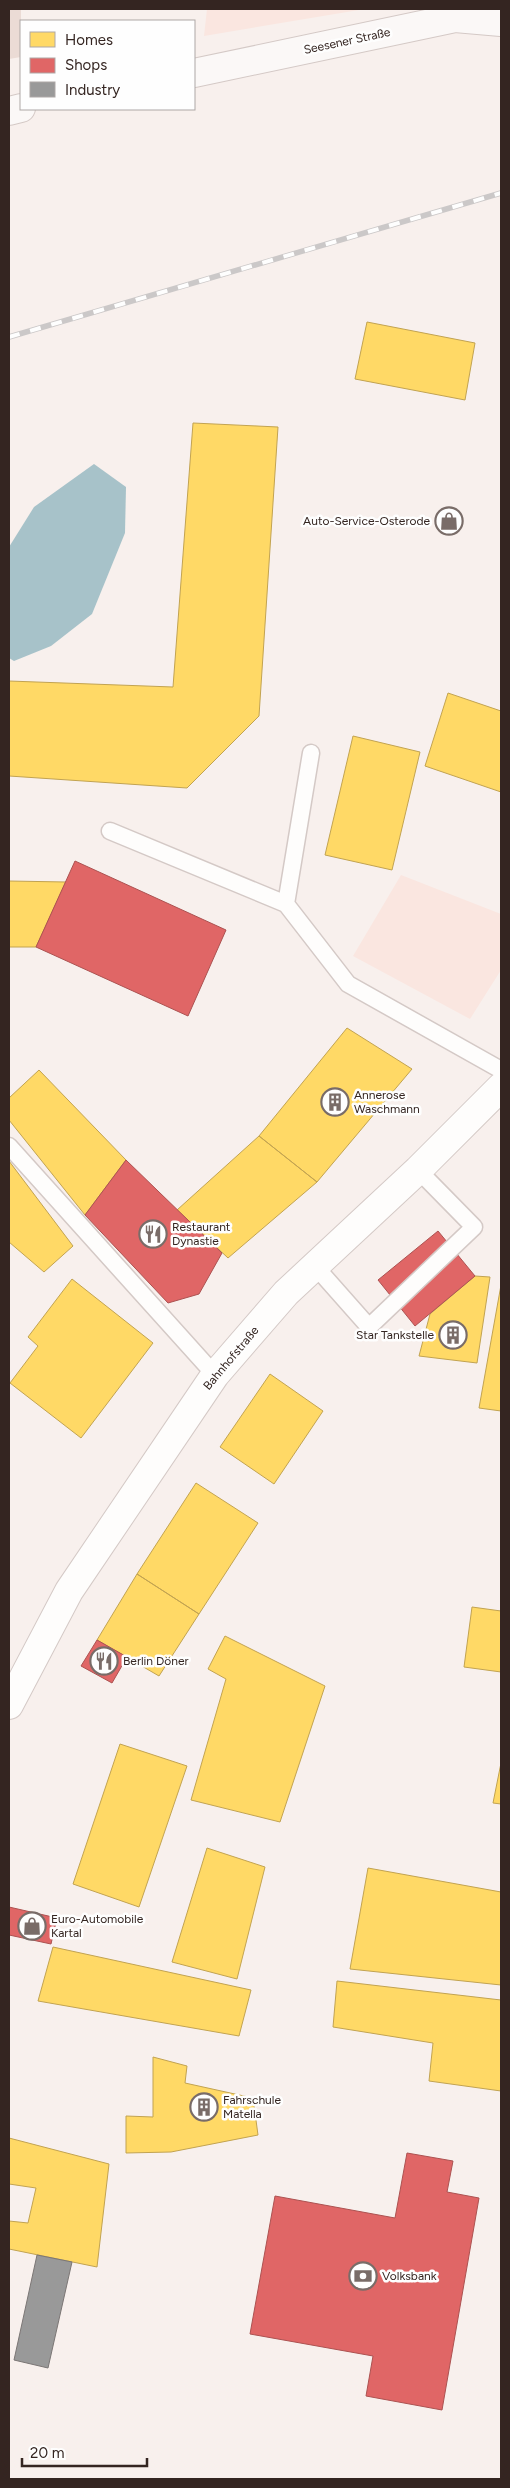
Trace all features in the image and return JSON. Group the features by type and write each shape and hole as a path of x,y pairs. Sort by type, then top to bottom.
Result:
{"street":[{"name":"Seesener Straße","path":"195,73 455,18 501,22"},
{"name":"Bahnhofstraße","path":"9,1704 69,1591 215,1375 286,1293 418,1170 501,1087"}],"lane":[{"path":"286,904 311,753"},
{"path":"110,831 286,904 348,984 501,1070"},
{"path":"9,1146 215,1375"},
{"path":"315,1266 370,1327 474,1227 418,1170"}],"shaded area":[{"path":"9,9 21,9 20,57 9,59"},
{"path":"207,9 365,9 204,36"},
{"path":"401,875 501,914 501,970 470,1019 353,956"}],"water":[{"path":"94,464 126,487 125,533 92,614 51,646 14,661 9,658 9,547 34,507"}],"building: Homes":[{"path":"367,322 475,343 465,400 355,379"},
{"path":"193,423 278,427 259,716 187,788 9,776 9,681 173,687"},
{"path":"448,693 501,711 501,792 425,766"},
{"path":"353,736 420,752 392,870 325,855"},
{"path":"9,881 66,882 36,947 9,947"},
{"name":"Annerose Waschmann","path":"347,1028 412,1069 317,1182 259,1136"},
{"path":"39,1070 126,1160 85,1215 9,1120 9,1098"},
{"path":"259,1136 317,1182 228,1258 177,1210"},
{"path":"9,1161 73,1246 44,1272 9,1242"},
{"name":"Star Tankstelle","path":"475,1276 490,1277 477,1363 419,1356 430,1314"},
{"path":"72,1279 153,1343 81,1438 10,1383 38,1346 28,1337"},
{"path":"501,1285 501,1411 479,1408"},
{"path":"270,1374 323,1411 274,1484 220,1447"},
{"path":"196,1483 258,1523 199,1614 137,1574"},
{"path":"137,1574 199,1614 159,1676 97,1640"},
{"path":"472,1607 501,1611 501,1672 464,1667"},
{"path":"225,1636 325,1686 280,1822 191,1800 226,1679 208,1669"},
{"path":"120,1744 187,1766 139,1907 73,1884"},
{"path":"501,1763 501,1804 493,1803"},
{"path":"207,1848 265,1867 237,1979 172,1962"},
{"path":"368,1868 501,1892 501,1985 350,1969"},
{"path":"53,1947 251,1990 239,2036 38,2001"},
{"path":"337,1981 501,2000 501,2091 429,2081 433,2043 333,2027"},
{"name":"Fahrschule Matella","path":"153,2057 187,2066 185,2083 253,2098 258,2135 171,2152 126,2153 126,2116 153,2117"},
{"path":"9,2138 109,2164 97,2267 9,2249 9,2221 28,2223 36,2188 9,2184"}],"building: Shops":[{"path":"75,861 226,930 188,1016 36,947"},
{"name":"Restaurant Dynastie","path":"126,1160 222,1253 199,1294 168,1303 85,1215"},
{"path":"438,1231 475,1276 415,1326 378,1280"},
{"name":"Berlin Döner","path":"97,1640 127,1657 112,1683 81,1666"},
{"name":"Euro-Automobile Kartal","path":"9,1907 57,1918 51,1944 9,1935"},
{"name":"Volksbank","path":"407,2153 453,2161 447,2192 479,2198 442,2410 366,2396 373,2356 250,2334 275,2196 395,2218"}],"building: Industry":[{"path":"37,2255 72,2262 48,2368 14,2360"}],"railway":[{"path":"9,337 501,193"}],"place":[{"name":"Auto-Service-Osterode","path":"449,521"},
{"name":"Annerose Waschmann","path":"335,1102"},
{"name":"Restaurant Dynastie","path":"153,1234"},
{"name":"Star Tankstelle","path":"453,1335"},
{"name":"Berlin Döner","path":"104,1661"},
{"name":"Euro-Automobile Kartal","path":"32,1926"},
{"name":"Fahrschule Matella","path":"204,2107"},
{"name":"Volksbank","path":"363,2276"}]}
